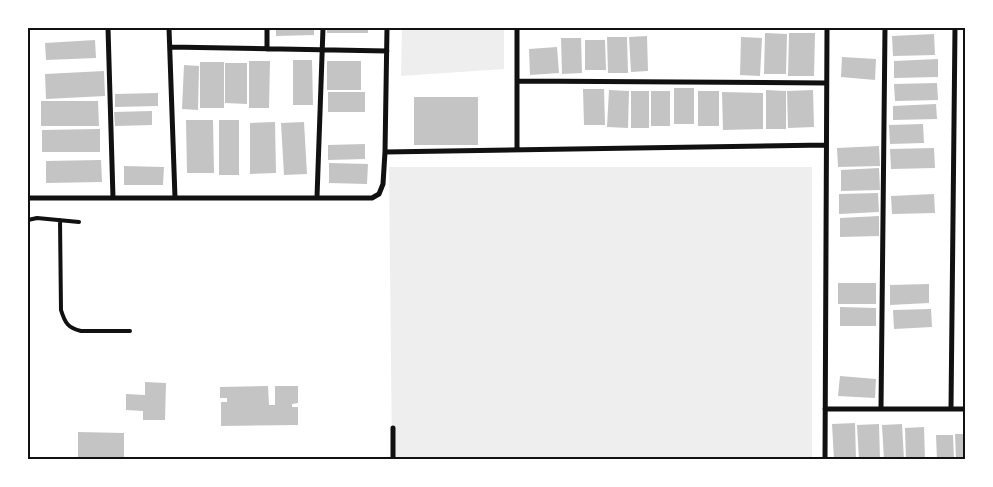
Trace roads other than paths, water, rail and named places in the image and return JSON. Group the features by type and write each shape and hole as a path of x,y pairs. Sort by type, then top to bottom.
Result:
{"street":[{"path":"108,28 113,198"},
{"path":"169,28 175,198"},
{"path":"267,28 267,48"},
{"path":"317,197 323,28"},
{"path":"28,198 372,198 379,194 383,184 387,28"},
{"path":"517,28 517,150"},
{"path":"825,460 827,28"},
{"path":"881,409 885,28"},
{"path":"951,409 955,28"},
{"path":"170,47 387,51"},
{"path":"517,81 826,83"},
{"path":"385,152 826,145"},
{"path":"825,409 966,409"},
{"path":"393,428 393,460"}],"lane":[{"path":"28,220 37,218 79,222"},
{"path":"60,220 61,310 68,326 81,331 130,331"}]}
